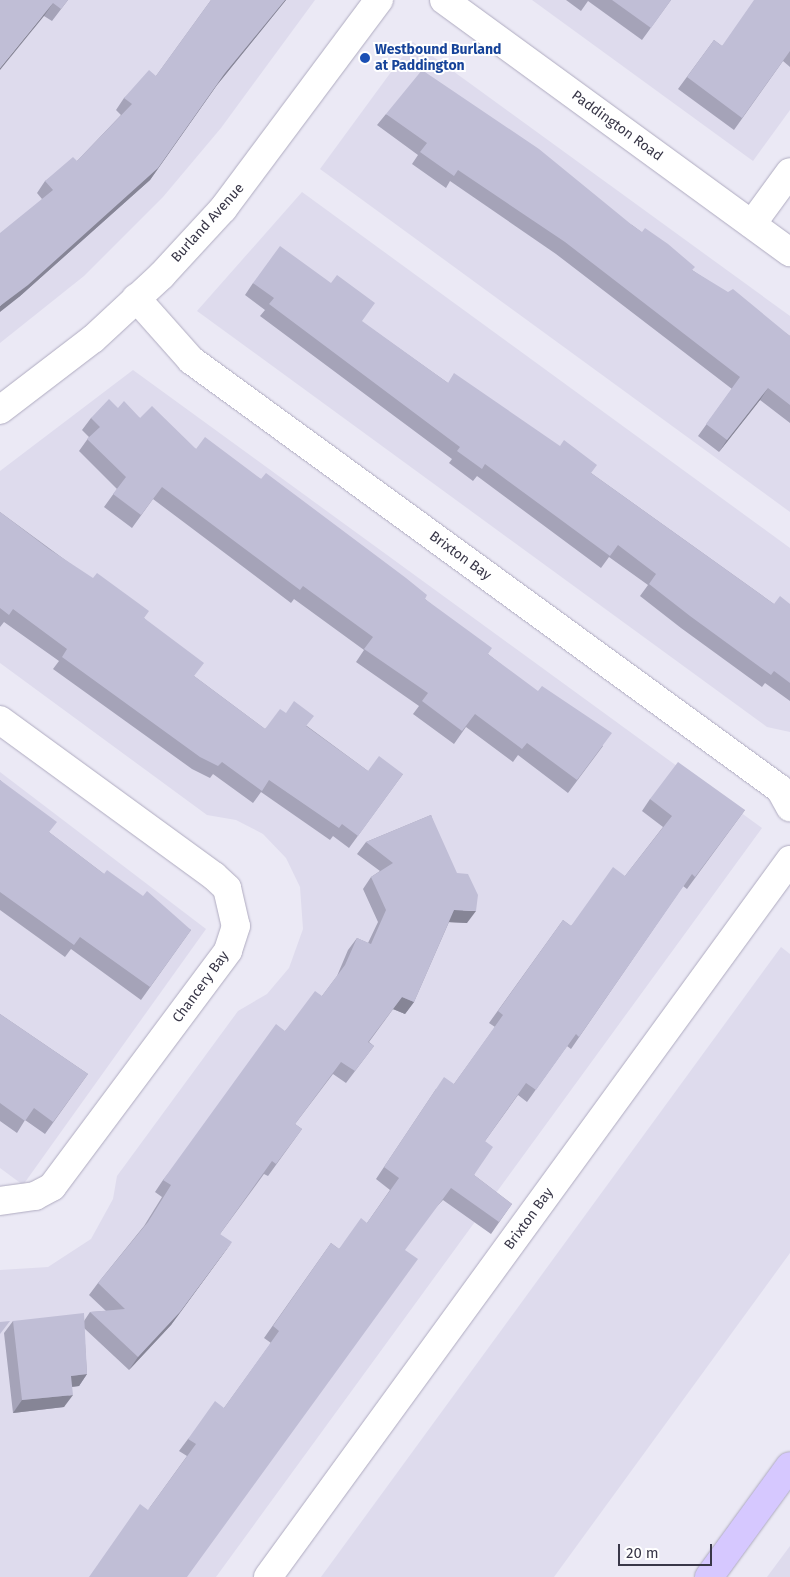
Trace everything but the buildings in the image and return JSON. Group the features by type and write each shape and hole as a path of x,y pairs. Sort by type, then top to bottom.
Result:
{"main road":[{"path":"709,1577 790,1466"}],"street":[{"name":"Burland Avenue","path":"0,410 93,339 223,209 379,0"},
{"name":"Paddington Road","path":"444,0 790,252"},
{"path":"752,224 790,172"},
{"name":"Brixton Bay","path":"136,298 191,360 780,788 790,806"},
{"name":"Chancery Bay","path":"0,720 214,876 227,888 236,926 228,951 52,1188 35,1196 0,1201"},
{"name":"Brixton Bay","path":"268,1577 790,860"}],"shaded area":[{"path":"0,0 315,0 221,128 163,197 84,276 0,343"},
{"path":"532,0 790,0 790,110 753,161"},
{"path":"413,42 790,316 790,512 320,169"},
{"path":"302,192 790,548 790,732 767,727 197,311"},
{"path":"133,370 762,828 216,1577 0,1577 0,1270 48,1267 91,1239 113,1199 117,1176 238,1011 267,994 289,968 303,929 300,887 286,858 263,834 236,820 207,815 0,663 0,471"},
{"path":"0,772 206,929 23,1185 0,1168"},
{"path":"781,947 790,954 790,1253 554,1577 321,1577"},
{"path":"790,1546 790,1577 767,1577"}],"place":[{"name":"Westbound Burland at Paddington","path":"365,58"}]}
